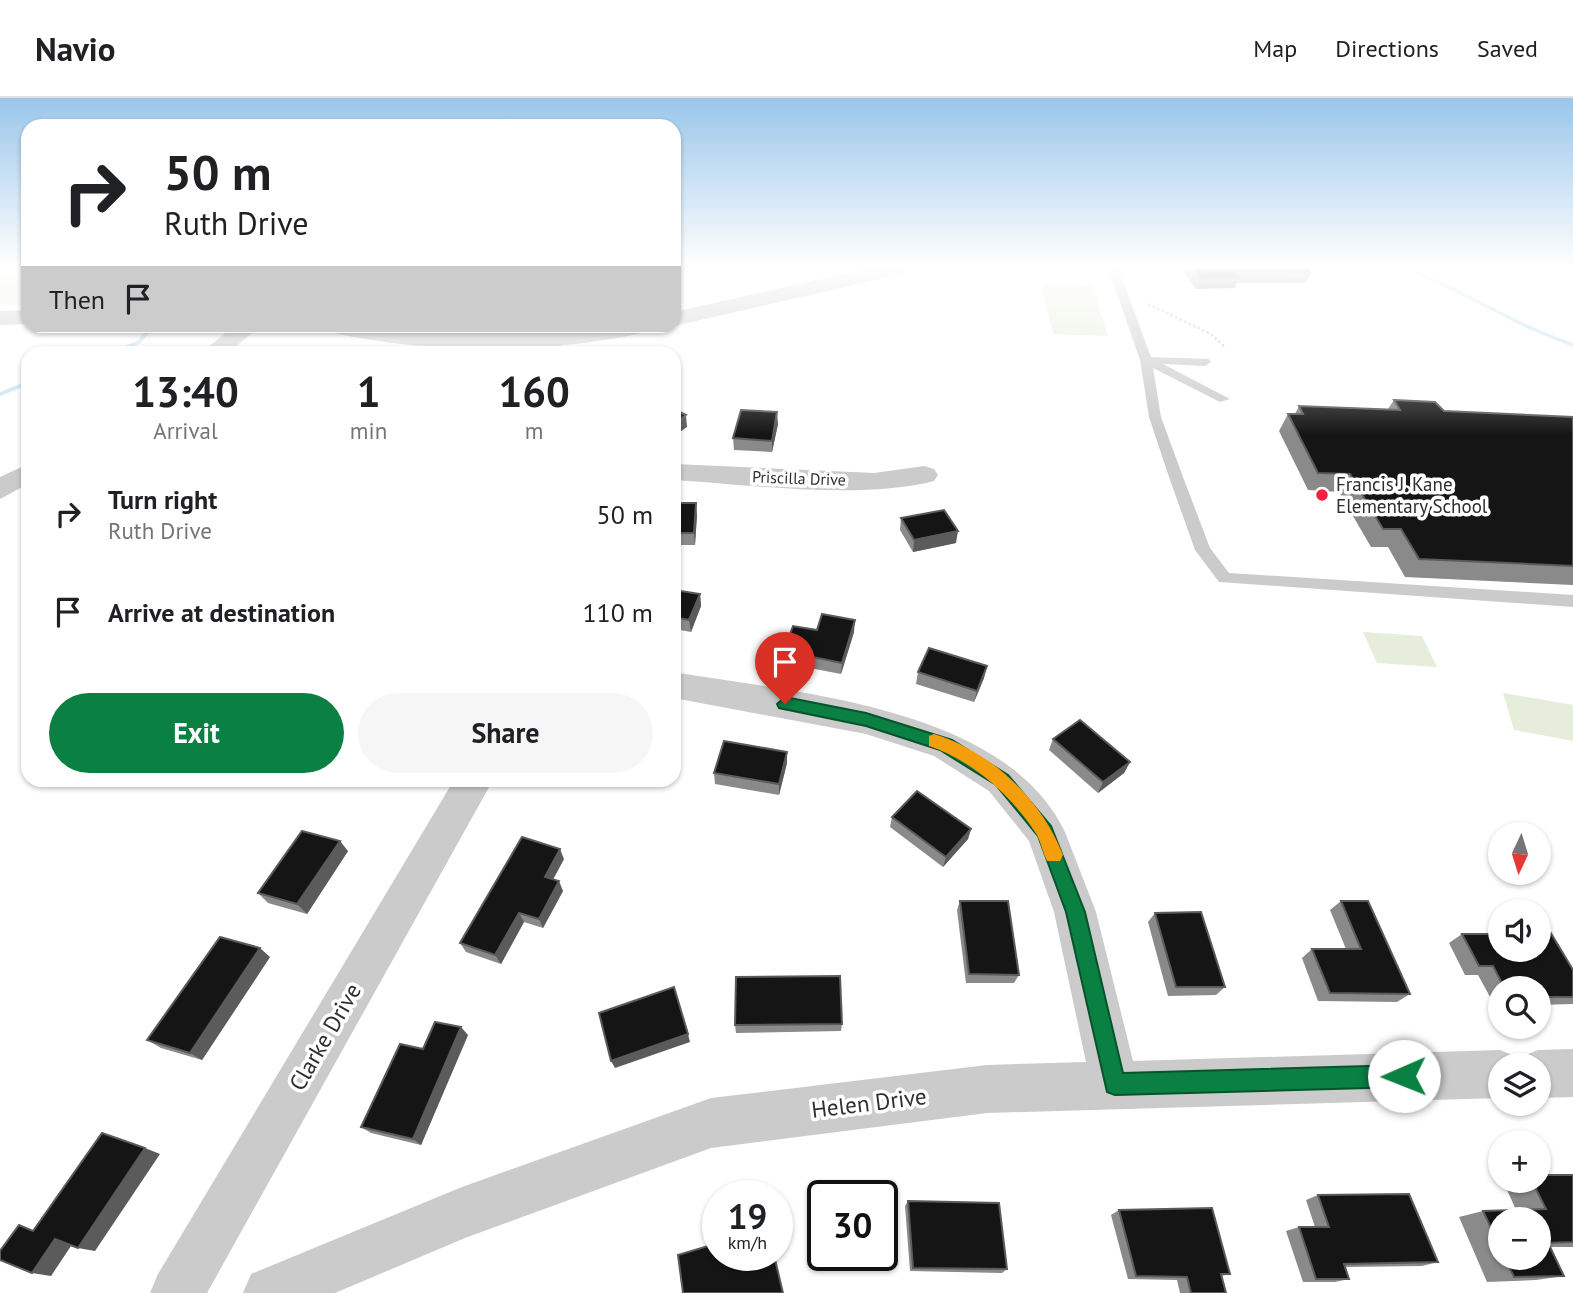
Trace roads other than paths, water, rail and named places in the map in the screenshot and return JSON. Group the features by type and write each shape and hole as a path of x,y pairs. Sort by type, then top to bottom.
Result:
{"street":[{"path":"222,346 240,333"},
{"path":"422,333 550,346 609,333"},
{"name":"Priscilla Drive","path":"681,472 874,482 924,475"},
{"path":"0,490 21,476"},
{"path":"681,686 866,720 946,745 1002,780 1045,832 1075,912 1115,1084"},
{"name":"Clarke Drive","path":"177,1293 470,787"},
{"path":"1551,1074 1573,1073"},
{"name":"Helen Drive","path":"270,1293 462,1213 711,1124 987,1088 1488,1074"}],"lane":[{"path":"1133,324 1146,360 1155,417 1172,465 1203,550 1224,578 1573,601"},
{"path":"1146,360 1205,362"},
{"path":"1146,360 1224,399"}],"waterway":[{"path":"1521,324 1573,345"},
{"path":"128,346 139,342 146,333"},
{"path":"0,394 21,386"}],"place":[{"name":"Francis J. Kane Elementary School","path":"1322,495"}]}
